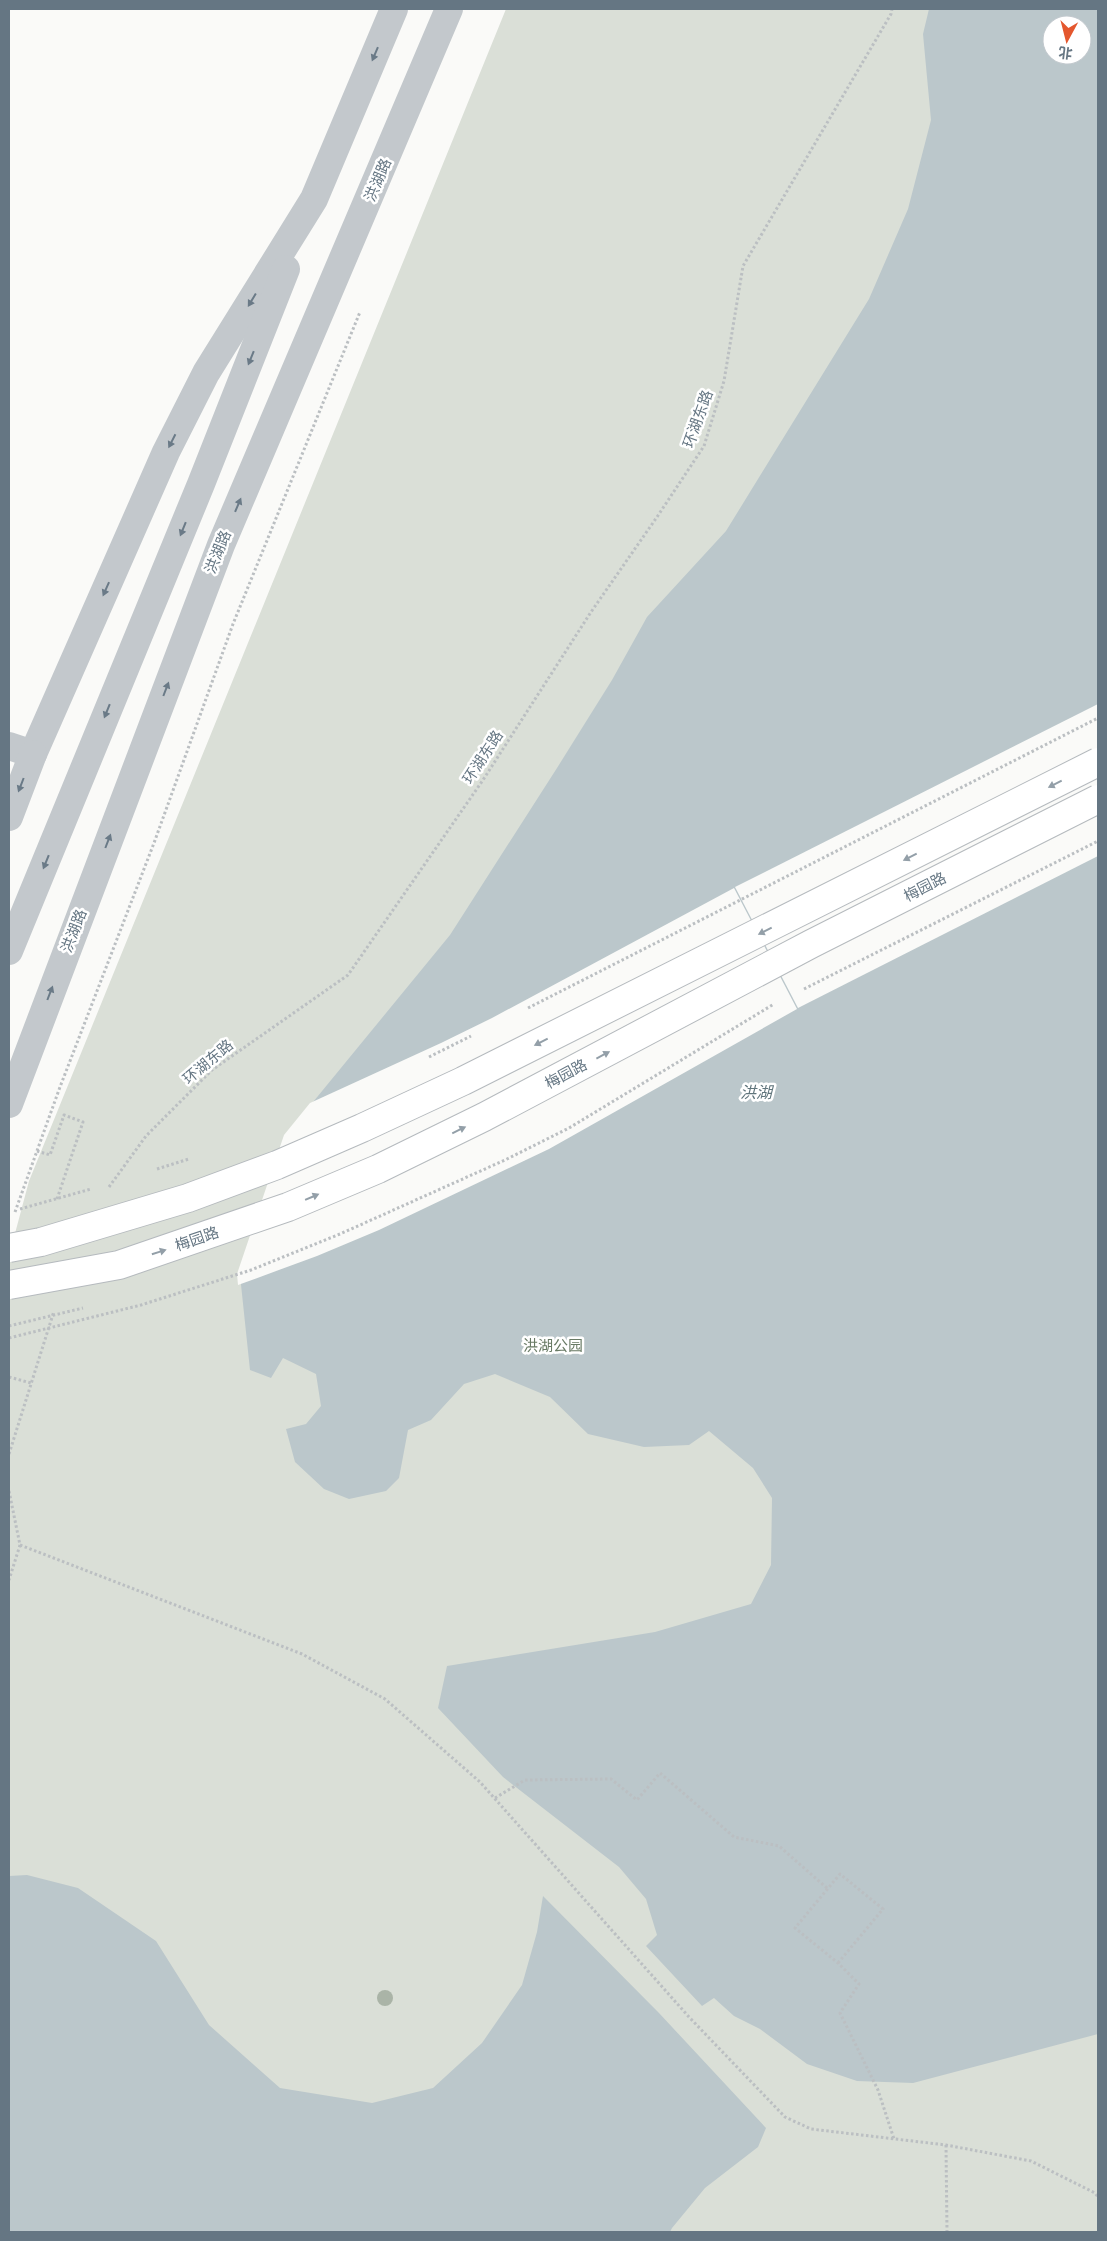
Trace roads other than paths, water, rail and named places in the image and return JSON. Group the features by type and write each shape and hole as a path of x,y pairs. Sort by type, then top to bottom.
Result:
{"main road":[{"path":"9,1248 41,1242 188,1198 277,1164 362,1128 472,1077 1098,762"},
{"name":"梅园路","path":"9,1285 119,1265 288,1208 378,1169 484,1117 811,944 1098,799"},
{"path":"9,1304 119,1265"}],"street":[{"path":"9,951 201,484 314,199 394,9"},
{"name":"洪湖路","path":"9,1104 220,545 449,9"},
{"path":"9,817 21,750 166,452 206,373 314,199"},
{"path":"9,1057 20,1049 37,1028"}],"water":[{"name":"洪湖","path":"929,9 1098,9 1098,2034 913,2083 857,2081 807,2064 760,2029 734,2016 714,1998 702,2006 646,1946 657,1935 646,1899 619,1867 503,1777 438,1708 447,1666 655,1632 751,1604 771,1565 772,1498 753,1468 709,1431 689,1445 644,1447 588,1434 550,1397 495,1374 464,1384 431,1420 408,1430 399,1478 386,1491 349,1499 324,1489 295,1462 286,1429 306,1424 321,1406 316,1374 283,1358 271,1378 250,1370 240,1275 286,1135 450,935 612,680 647,617 726,531 869,299 908,209 931,120 923,34"},
{"path":"27,1875 78,1888 156,1941 209,2025 280,2088 372,2103 433,2088 482,2043 522,1985 537,1932 543,1896 659,2013 766,2128 758,2147 705,2188 670,2232 9,2232 9,1876"}],"park label":[{"name":"洪湖公园","path":"553,1346"}]}
